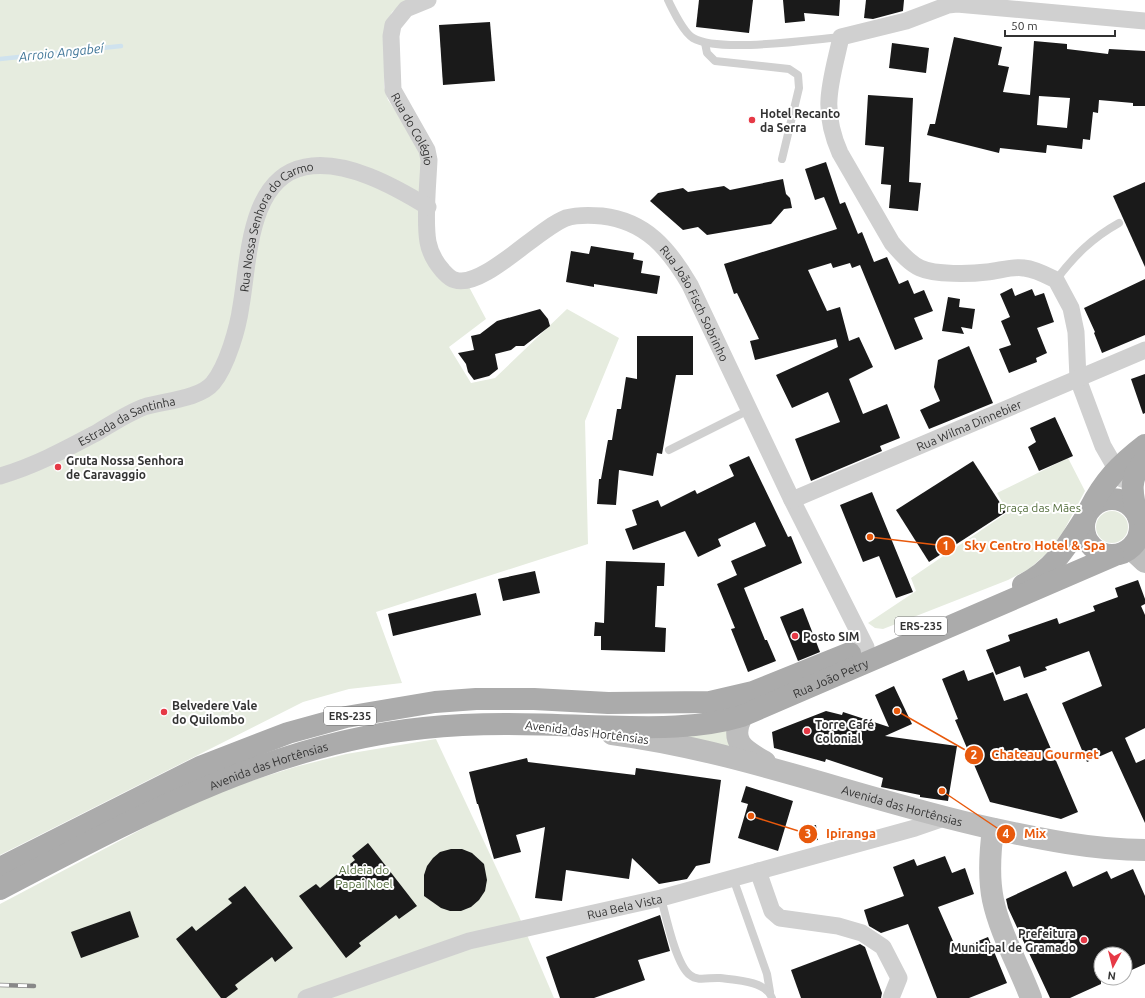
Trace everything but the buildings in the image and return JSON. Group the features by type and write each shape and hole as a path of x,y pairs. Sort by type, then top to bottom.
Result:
{"main road":[{"name":"Rua João Petry","path":"532,724 631,727 686,726 719,723 753,692 1006,593 1028,582 1046,570 1060,557 1087,514 1100,489 1115,470 1145,445"},
{"path":"1134,505 1114,499 1096,504 1087,514 1083,527 1089,544 1096,551 1134,552 1140,532 1140,523 1134,505 1133,477 1138,467 1145,461"},
{"name":"Rua João Petry","path":"736,707 1134,552"},
{"name":"Avenida das Hortênsias","path":"0,868 200,767 288,733 346,717 434,702 476,699 685,704 736,707"},
{"path":"736,707 736,732 738,740 742,746 748,752 785,773"},
{"name":"Avenida das Hortênsias","path":"0,889 112,831 188,794 255,768 290,757 367,737 422,728 474,724 532,724 642,738 709,752 944,818 992,829 1105,848 1145,850"},
{"path":"992,829 990,864 993,900 1001,927 1031,998"}],"street":[{"name":"Rua do Colégio","path":"428,0 406,9 393,25 391,36 393,90 427,150 429,160 428,207"},
{"path":"1134,505 1103,446 1078,379 1076,332 1071,308 1056,280 1024,268 1013,267 986,272 929,271 919,268 902,255 892,243 840,153 834,138 828,106 841,37 906,21 948,2 957,4 1058,6 1145,21"},
{"name":"Rua Nossa Senhora do Carmo","path":"212,386 226,357 241,307 247,258 256,218 261,204 271,188 283,177 297,168 317,164 336,166 359,172 415,199 428,207"},
{"name":"Rua João Fisch Sobrinho","path":"428,207 428,240 434,259 448,276 455,280 468,281 483,274 509,257 551,225 567,218 583,216 617,218 639,227 659,242 672,256 690,285 792,500 866,647"},
{"name":"Rua Wilma Dinnebier","path":"792,500 1145,350"},
{"name":"Estrada da Santinha","path":"0,476 24,470 49,459 134,411 193,395 212,386"},
{"name":"Rua Bela Vista","path":"306,998 469,941 661,898 915,828 944,818"},
{"path":"758,871 772,911 780,918 838,926 862,933 883,947 899,978 891,998"}],"lane":[{"path":"668,0 692,37 705,43 737,46 841,37"},
{"path":"705,43 707,53 715,61 789,69 798,75 798,88 782,159"},
{"path":"1056,280 1074,256 1098,236 1119,223"},
{"path":"669,450 749,410"},
{"path":"733,878 767,974 771,995"},
{"path":"661,898 681,966 689,975 696,979 719,978 739,981 759,986 771,995"}],"green space":[{"path":"0,0 411,0 403,3 392,12 385,27 384,87 388,100 421,147 424,243 468,285 486,319 449,347 471,383 495,378 567,309 619,338 585,421 588,544 376,612 402,683 349,689 303,702 0,855"},
{"name":"Praça das Mães","path":"1068,458 1085,491 1063,532 1047,553 1029,569 1008,580 883,629 875,628 868,623 916,591 911,578 1008,512 997,493"},
{"path":"1112,511 1121,514 1125,518 1128,527 1125,536 1121,540 1112,543 1103,540 1099,536 1096,527 1099,518 1103,514"},
{"path":"731,730 736,751 664,736"},
{"name":"Aldeia do Papai Noel","path":"436,739 518,914 554,998 0,998 0,904 178,810 229,788 295,767 346,754"}],"waterway":[{"name":"Arroio Angabeí","path":"0,59 121,46"}],"railway":[{"path":"0,985 34,986"}],"place":[{"name":"Hotel Recanto da Serra","path":"752,120"},
{"name":"Gruta Nossa Senhora de Caravaggio","path":"58,467"},
{"name":"Sky Centro Hotel & Spa","path":"870,537"},
{"name":"Posto SIM","path":"795,636"},
{"name":"Chateau Gourmet","path":"897,711"},
{"name":"Belvedere Vale do Quilombo","path":"164,712"},
{"name":"Torre Café Colonial","path":"807,731"},
{"name":"Mix","path":"942,791"},
{"name":"Ipiranga","path":"751,816"},
{"name":"Prefeitura Municipal de Gramado","path":"1084,940"}]}
